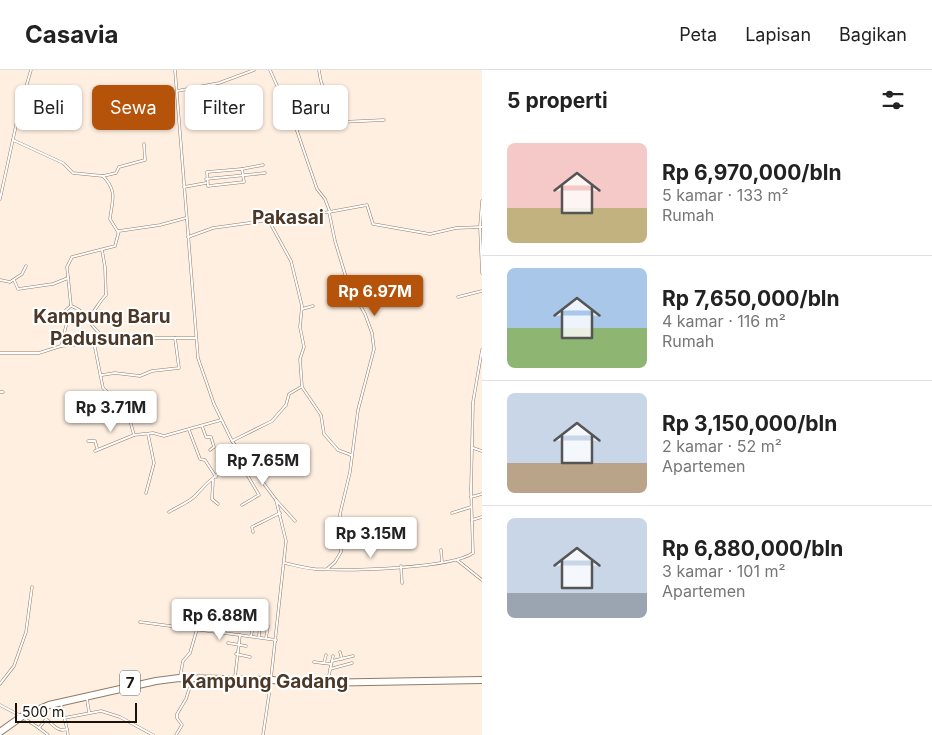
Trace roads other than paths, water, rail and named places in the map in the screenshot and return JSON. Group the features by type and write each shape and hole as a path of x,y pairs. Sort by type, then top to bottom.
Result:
{"highway":[{"name":"7","path":"180,676 271,680"},
{"name":"7","path":"0,730 20,716 48,704 123,686 180,676 271,680"},
{"path":"271,680 482,678"},
{"name":"7","path":"48,704 123,686"}],"street":[{"path":"0,199 31,70"},
{"path":"175,70 196,338 200,367 221,420 232,441 276,500 295,521"},
{"path":"176,91 220,83 254,70"},
{"path":"270,70 296,128 317,189 325,199 330,212 334,241 348,284 365,314 372,334 374,349 358,410 357,430 339,520 341,552 335,562 326,569"},
{"path":"319,70 326,94 331,98 341,122 384,120"},
{"path":"13,140 63,163 73,173 103,176 116,173 119,167 145,160 144,144"},
{"path":"206,183 207,172 263,165"},
{"path":"184,187 206,183 208,186 244,182 242,168"},
{"path":"206,179 265,173"},
{"path":"71,306 67,265 71,258 116,245 118,232 110,219 114,200 110,183 103,176"},
{"path":"482,201 482,273"},
{"path":"188,237 213,228 367,205 373,224 430,234 456,228 481,227"},
{"path":"118,232 160,226 186,218"},
{"path":"269,221 291,261 302,308 300,327 304,347 300,359 302,387 321,415 324,434 338,450 351,455"},
{"path":"87,320 94,314 99,302 106,296 106,268 102,250"},
{"path":"1,280 9,282 14,280 22,274 26,266"},
{"path":"14,280 20,289 53,284 68,278"},
{"path":"458,297 482,291"},
{"path":"71,306 80,310 97,333 106,338"},
{"path":"61,346 66,322 66,310 71,306"},
{"path":"302,308 313,306"},
{"path":"0,353 39,353 61,346 94,343 106,338 196,338"},
{"path":"102,375 116,373 140,376 153,371 178,368 180,366 176,338"},
{"path":"94,343 102,375 103,388 128,413 134,435"},
{"path":"284,563 326,569 402,566 457,560 474,552 471,498 472,448 475,383 482,350"},
{"path":"232,441 270,422 286,406 289,394 302,387"},
{"path":"88,441 95,441 97,450 134,435 148,433 164,436 221,420"},
{"path":"202,426 206,437 211,437 214,447 210,450"},
{"path":"189,430 200,459 206,460 216,477"},
{"path":"146,493 154,463 148,433"},
{"path":"250,466 260,464 278,465 288,462 286,446"},
{"path":"472,448 482,451"},
{"path":"275,450 278,465"},
{"path":"169,512 194,496 224,468 244,457"},
{"path":"238,460 259,496 242,506"},
{"path":"213,480 212,499 218,504"},
{"path":"471,498 482,494"},
{"path":"263,735 276,640 286,541 276,500"},
{"path":"452,513 472,507"},
{"path":"253,532 252,527 280,512"},
{"path":"472,520 482,517"},
{"path":"442,550 442,562"},
{"path":"457,560 482,580"},
{"path":"402,566 402,582"},
{"path":"0,684 14,666 26,632 32,586"},
{"path":"213,631 216,617"},
{"path":"224,632 226,619"},
{"path":"140,622 276,640"},
{"path":"215,622 225,623"},
{"path":"251,636 254,623"},
{"path":"258,638 260,624"},
{"path":"266,638 268,626"},
{"path":"180,676 182,661 190,653 197,629"},
{"path":"235,677 236,654 240,635"},
{"path":"228,643 246,646"},
{"path":"340,652 342,659"},
{"path":"236,654 250,657"},
{"path":"324,663 326,655"},
{"path":"323,681 330,669 333,656"},
{"path":"318,657 316,662 331,663 353,656"},
{"path":"330,669 352,663"},
{"path":"176,735 182,726 177,718 177,714 186,699 192,678"},
{"path":"86,696 89,712"},
{"path":"60,702 68,735"},
{"path":"0,705 48,735"},
{"path":"64,718 102,710 120,717 153,735"},
{"path":"38,728 46,719 61,731 67,729"}],"district":[{"name":"Pakasai","path":"288,217"},
{"name":"Kampung Baru Padusunan","path":"102,327"},
{"name":"Kampung Gadang","path":"265,681"}]}
